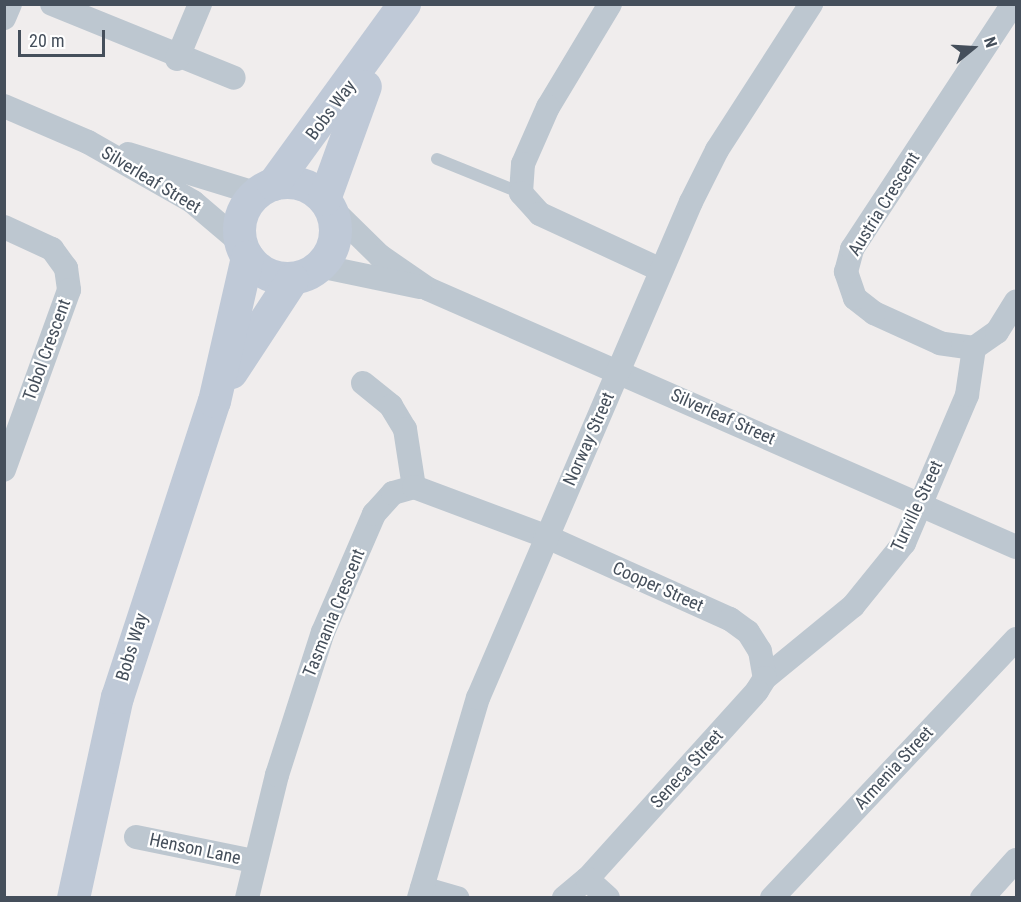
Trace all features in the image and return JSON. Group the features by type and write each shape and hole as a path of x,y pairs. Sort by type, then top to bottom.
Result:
{"street":[{"path":"4,18 10,4"},
{"path":"52,4 177,59 234,78"},
{"path":"177,59 200,4"},
{"name":"Bobs Way","path":"264,188 387,34 404,4"},
{"path":"610,4 549,107 523,164 521,193 540,214 661,270"},
{"name":"Norway Street","path":"421,893 478,698 545,536 619,372 661,270 717,150 812,4"},
{"name":"Austria Crescent","path":"974,348 940,343 874,313 855,298 846,272 852,249 1013,4"},
{"name":"Bobs Way","path":"327,203 387,34"},
{"name":"Silverleaf Street","path":"4,106 88,142 193,202 243,250"},
{"name":"Silverleaf Street","path":"88,142 264,188"},
{"path":"301,185 327,203 380,256 428,289 305,272 259,270 243,250 241,215 264,188 301,185"},
{"path":"305,272 333,245 327,203"},
{"name":"Tobol Crescent","path":"4,227 52,249 66,268 69,290 4,470"},
{"name":"Bobs Way","path":"73,897 117,697 214,401 243,250"},
{"name":"Bobs Way","path":"214,401 305,272"},
{"name":"Silverleaf Street","path":"428,289 1017,547"},
{"path":"974,348 997,332 1017,301"},
{"name":"Turville Street","path":"765,678 876,580 904,543 968,395 974,348"},
{"path":"363,383 391,406 405,429 414,487 545,536"},
{"name":"Tasmania Crescent","path":"247,897 254,861 302,694 337,600 374,514 393,493 414,487"},
{"name":"Cooper Street","path":"545,536 730,619 748,632 760,651 765,678"},
{"name":"Armenia Street","path":"772,897 1017,639"},
{"name":"Seneca Street","path":"564,897 587,879 765,678"},
{"name":"Henson Lane","path":"136,837 254,861"},
{"path":"984,897 1017,860"},
{"path":"587,879 608,897"},
{"path":"421,893 458,897"}],"lane":[{"path":"437,159 521,193"}]}
